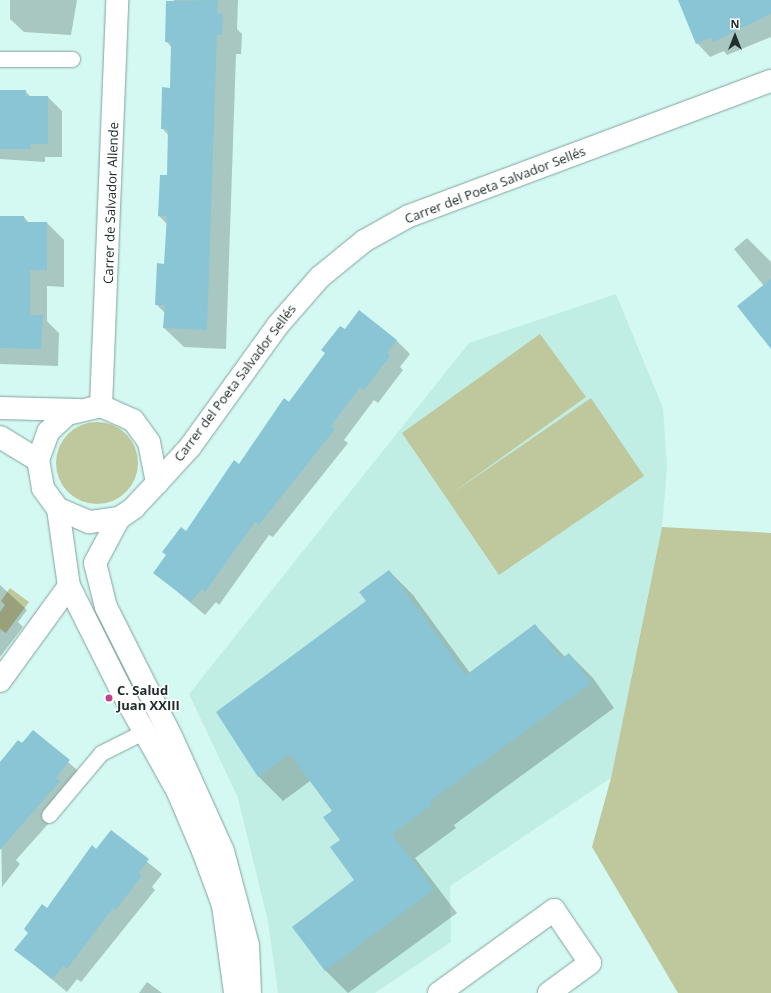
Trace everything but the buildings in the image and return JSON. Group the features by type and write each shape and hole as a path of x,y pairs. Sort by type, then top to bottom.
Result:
{"street":[{"name":"Carrer de Salvador Allende","path":"101,406 117,0"},
{"name":"Carrer del Poeta Salvador Sellés","path":"157,483 190,447 278,325 320,277 364,241 409,216 771,81"},
{"path":"58,509 89,522 119,518 134,508 157,483 149,442 133,420 101,406 78,410 67,414 48,432 38,460 43,488 58,509 69,586 144,732 177,790 223,905 235,993"},
{"path":"0,408 78,410"},
{"path":"0,437 38,460"},
{"path":"119,518 95,563 106,607 171,736 223,851 248,946 250,993"},
{"path":"0,681 69,586"},
{"path":"439,993 554,910 590,963 550,993"}],"lane":[{"path":"0,59 72,58"},
{"path":"49,815 101,753 144,732"}],"shaded area":[{"path":"616,294 663,408 667,468 662,527 611,778 450,886 451,942 375,993 278,993 268,922 238,798 189,694 469,343"},
{"path":"540,334 586,397 451,494 591,398 644,476 499,575 402,433"},
{"path":"97,422 113,425 126,434 135,447 138,463 135,479 126,492 113,501 97,504 81,501 68,492 59,479 56,463 59,447 68,434 81,425"},
{"path":"662,527 771,533 771,993 678,993 592,847 611,778"},
{"path":"10,588 29,602 6,633 0,629 0,612 5,605 1,601"}],"place":[{"name":"C. Salud Juan XXIII","path":"109,698"}]}
